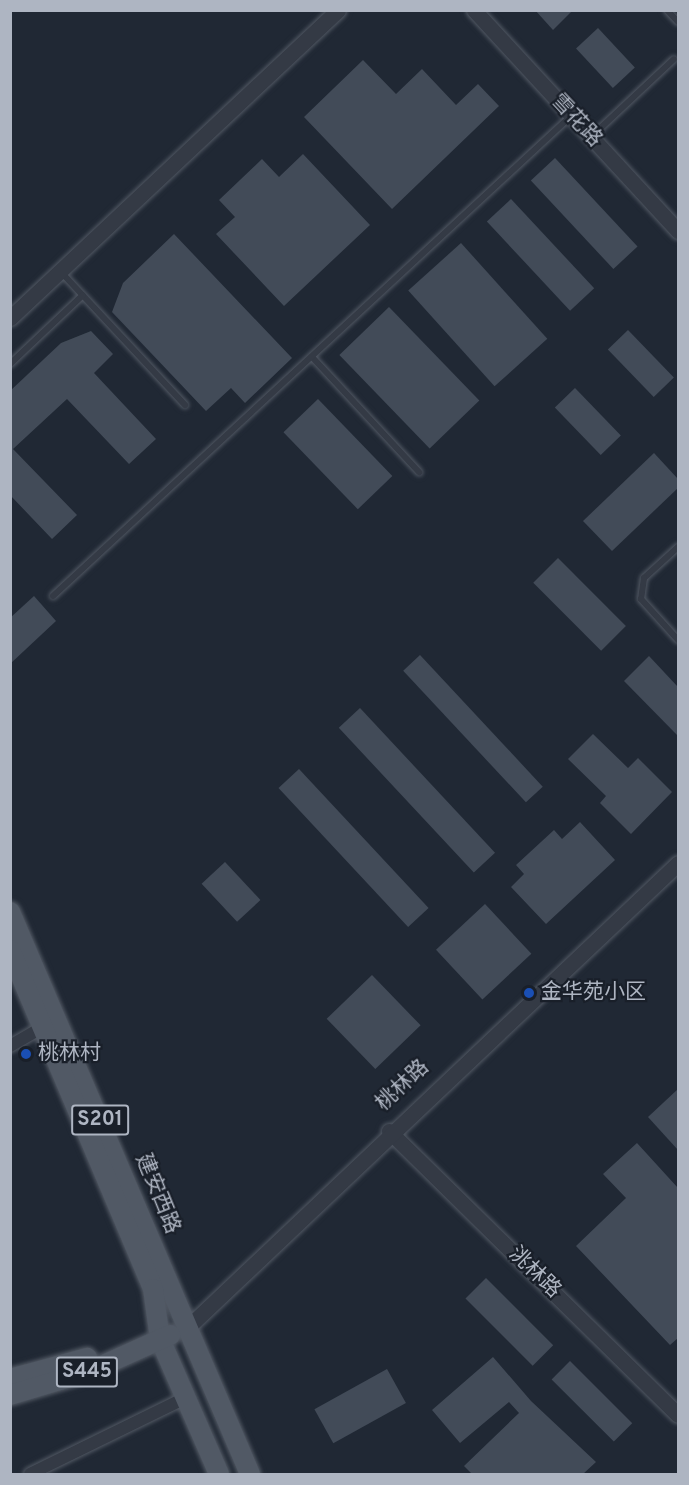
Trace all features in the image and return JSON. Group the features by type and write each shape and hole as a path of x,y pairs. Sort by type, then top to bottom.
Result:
{"main road":[{"name":"建安西路","path":"10,912 187,1328"},
{"name":"建安西路","path":"10,950 153,1289 160,1339"},
{"name":"桃林路","path":"160,1339 187,1328"},
{"name":"S201","path":"187,1328 250,1474"},
{"name":"S201","path":"160,1339 218,1474"},
{"name":"S445","path":"10,1379 160,1339"},
{"name":"S445","path":"10,1395 90,1371 160,1339"}],"street":[{"path":"10,318 338,10"},
{"name":"雪花路","path":"474,10 678,231"},
{"name":"桃林路","path":"187,1328 389,1131 678,863"},
{"path":"10,1046 44,1026"},
{"name":"洮林路","path":"389,1131 678,1415"},
{"path":"30,1474 185,1398"}],"lane":[{"path":"667,10 678,22"},
{"path":"591,137 674,58"},
{"path":"53,596 313,358 572,116"},
{"path":"60,271 185,405"},
{"path":"10,364 83,296"},
{"path":"313,358 418,472"},
{"path":"678,547 644,578 641,599 678,640"}],"building":[{"path":"535,10 573,10 553,30"},
{"path":"598,28 635,67 613,88 576,48"},
{"path":"363,60 396,94 422,69 456,105 478,84 499,106 392,209 304,117"},
{"path":"303,154 370,225 284,306 216,234 235,217 219,200 262,159 279,177"},
{"path":"555,158 638,246 613,269 531,181"},
{"path":"511,199 594,288 570,311 487,222"},
{"path":"174,234 292,358 245,403 231,388 206,411 112,312 123,283"},
{"path":"461,243 547,339 495,386 408,291"},
{"path":"389,307 479,401 430,448 339,355"},
{"path":"628,330 674,377 654,397 608,349"},
{"path":"91,331 113,354 94,373 156,439 129,464 67,399 13,449 77,515 52,539 10,495 10,391 61,343"},
{"path":"575,388 621,435 601,455 555,407"},
{"path":"318,399 392,476 358,509 283,432"},
{"path":"654,453 678,479 678,488 612,551 583,521"},
{"path":"558,558 626,626 601,651 533,583"},
{"path":"34,596 56,621 10,664 10,618"},
{"path":"420,655 543,787 526,802 403,671"},
{"path":"649,656 678,687 678,736 624,681"},
{"path":"360,708 495,853 474,873 339,728"},
{"path":"593,734 628,768 638,758 672,792 631,834 600,803 606,796 568,759"},
{"path":"299,769 429,908 408,927 279,788"},
{"path":"580,822 615,860 546,924 511,887 524,874 516,865 554,830 562,839"},
{"path":"225,862 260,900 237,922 202,884"},
{"path":"485,904 531,954 482,999 436,950"},
{"path":"372,975 421,1025 375,1069 327,1019"},
{"path":"678,1089 678,1150 648,1117"},
{"path":"637,1143 678,1188 678,1338 670,1345 576,1246 626,1198 603,1174"},
{"path":"486,1278 553,1345 533,1366 465,1299"},
{"path":"493,1357 531,1401 596,1462 583,1474 472,1474 464,1466 519,1413 509,1402 460,1443 432,1410"},
{"path":"570,1361 632,1423 614,1442 552,1379"},
{"path":"387,1369 406,1403 333,1443 314,1409"}],"place":[{"name":"金华苑小区","path":"529,993"},
{"name":"桃林村","path":"26,1054"}]}
